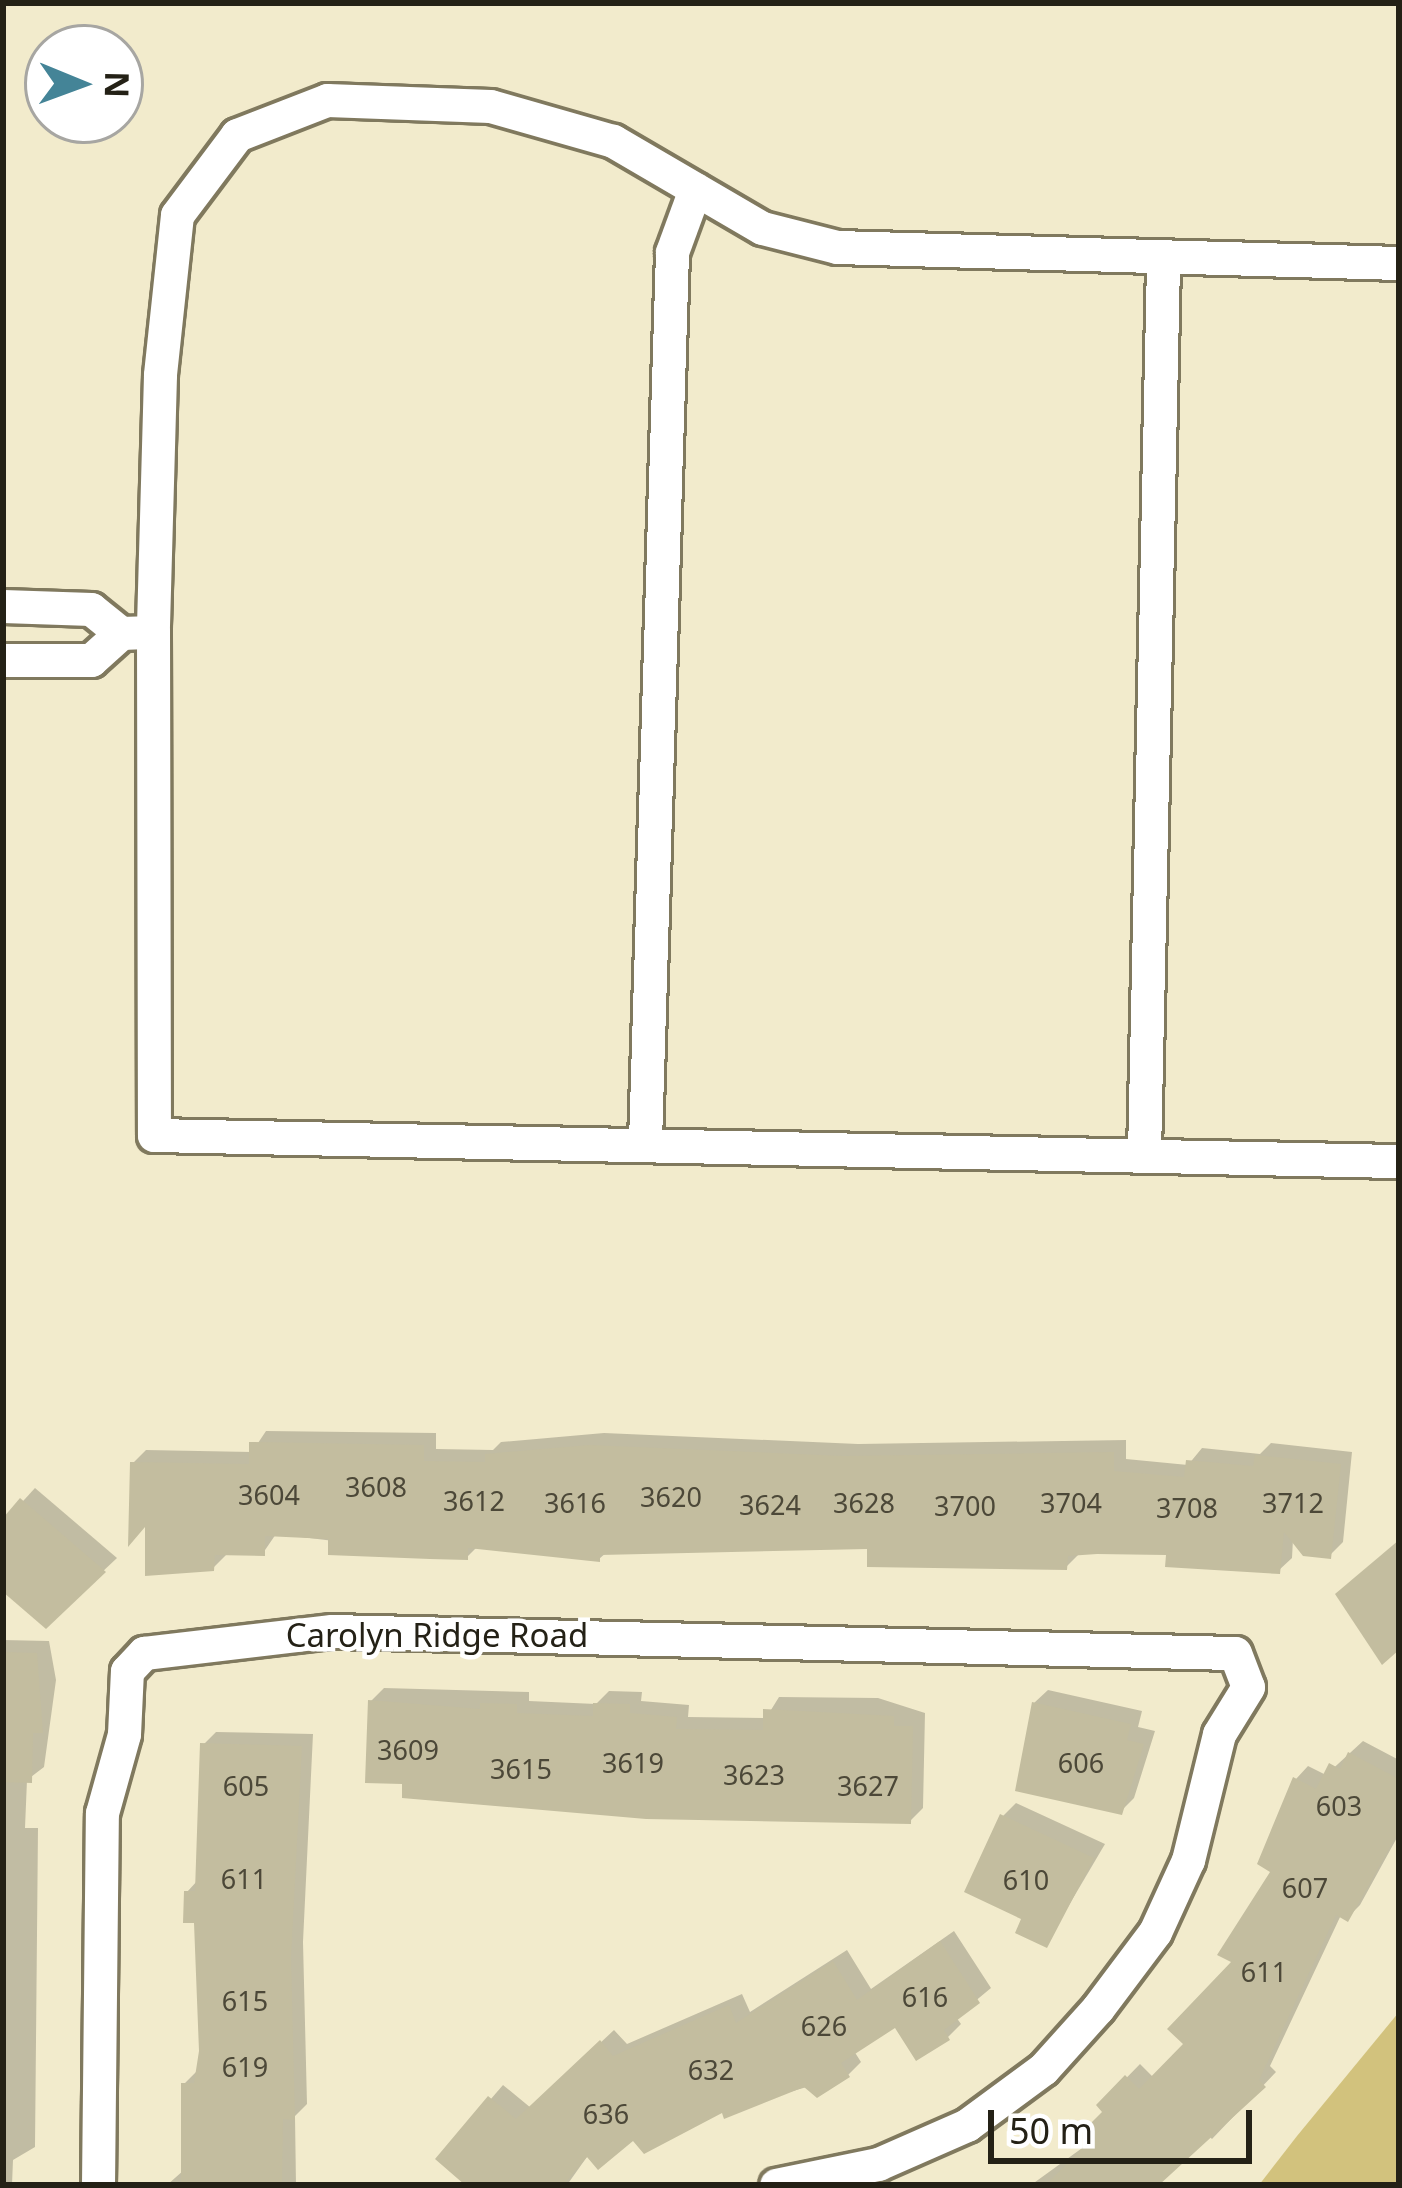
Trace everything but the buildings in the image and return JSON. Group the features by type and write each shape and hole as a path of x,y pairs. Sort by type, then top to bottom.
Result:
{"street":[{"path":"1399,262 1163,260 837,247 762,228 613,141 490,106 327,100 237,135 176,215 137,632 154,1135 645,1141 1399,1161"},
{"path":"645,1141 672,252 695,189"},
{"path":"1144,1154 1163,260"},
{"path":"3,606 91,609 137,632"},
{"path":"3,660 92,660 137,632"},
{"name":"Carolyn Ridge Road","path":"98,2185 102,1813 124,1734 127,1672 144,1652 332,1631 1127,1646 1198,1655 1224,1650 1242,1660 1248,1687 1219,1734 1188,1860 1156,1932 1043,2069 968,2125 878,2164 776,2185"}],"shaded area":[{"path":"1399,2012 1399,2185 1259,2185 1297,2136"}]}
